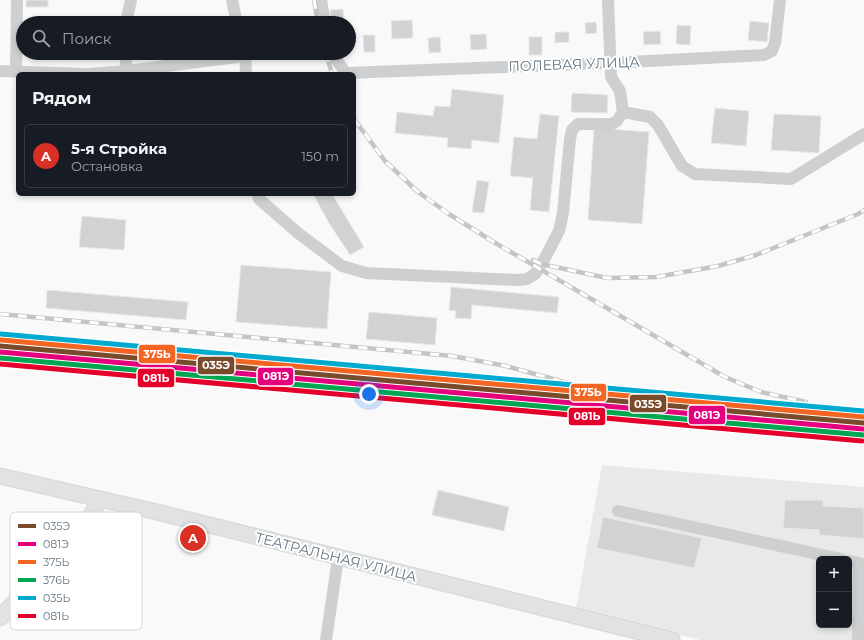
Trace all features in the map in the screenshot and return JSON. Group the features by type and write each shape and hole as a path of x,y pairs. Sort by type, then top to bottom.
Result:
{"main road":[{"name":"ТЕАТРАЛЬНАЯ УЛИЦА","path":"0,476 161,513 672,640"},
{"path":"93,512 100,499"},
{"path":"0,618 10,607"}],"street":[{"path":"17,0 17,16"},
{"path":"128,16 131,0"},
{"path":"232,0 235,16"},
{"path":"321,0 324,16"},
{"path":"259,196 260,199 298,233 342,266 366,273 516,280 527,279 535,274 539,268 559,231 563,213 572,130 578,124 612,124 617,121 623,112 620,91 611,77 608,0"},
{"name":"ПОЛЕВАЯ УЛИЦА","path":"356,73 610,63 764,55 772,51 775,43 780,0"},
{"path":"0,71 16,72 16,60"},
{"path":"126,60 127,71"},
{"path":"114,72 203,60"},
{"path":"245,60 246,72"},
{"name":"ПОЛЕВАЯ УЛИЦА","path":"337,60 345,72"},
{"path":"623,112 650,117 658,125 682,166 695,174 791,179 864,134"},
{"path":"618,511 827,556"},
{"path":"326,640 338,558"},
{"path":"852,562 859,563 858,640"}],"shaded area":[{"path":"602,465 864,487 864,640 701,640 576,609"}],"building":[{"path":"26,0 48,0 48,7 26,7"},
{"path":"343,9 344,16 330,16 330,10"},
{"path":"412,20 413,38 392,39 391,21"},
{"path":"750,21 769,23 767,42 748,40"},
{"path":"596,22 597,33 586,34 585,23"},
{"path":"677,25 691,26 690,45 676,44"},
{"path":"660,31 661,44 644,45 643,32"},
{"path":"555,32 569,32 569,42 555,43"},
{"path":"486,34 487,49 471,50 470,35"},
{"path":"363,35 375,35 375,52 364,52"},
{"path":"440,37 441,52 429,53 428,38"},
{"path":"529,37 542,37 542,55 529,55"},
{"path":"452,89 504,95 499,143 472,140 471,149 447,147 448,138 395,133 397,112 433,116 435,106 450,107"},
{"path":"572,93 608,95 607,113 571,112"},
{"path":"715,108 749,111 746,146 711,143"},
{"path":"540,114 559,116 549,212 530,210 533,178 510,176 514,137 537,139"},
{"path":"774,114 821,116 819,153 771,150"},
{"path":"594,128 649,132 642,224 588,220"},
{"path":"477,180 489,182 484,213 472,212"},
{"path":"314,196 333,196 364,247 350,255 329,223"},
{"path":"82,216 126,220 124,250 79,247"},
{"path":"241,265 331,272 327,329 236,322"},
{"path":"451,287 559,297 557,313 472,305 471,319 455,318 456,311 449,310"},
{"path":"47,290 188,302 186,320 46,308"},
{"path":"369,312 437,318 435,345 366,339"},
{"path":"438,490 509,507 504,531 432,515"},
{"path":"785,500 823,500 823,506 864,508 864,539 819,535 819,530 783,528"},
{"path":"603,517 702,538 694,568 597,548"}],"railway":[{"path":"314,0 317,16"},
{"path":"328,60 331,72"},
{"path":"356,122 385,161 418,192 449,214 492,241 725,377 761,392 806,402"},
{"path":"533,260 541,264 607,278 656,277 718,266 756,255 858,214 864,210"},
{"path":"0,314 452,356 506,366 568,383 610,390 864,412"}],"transit line":[{"name":"035Ь","path":"1,334 864,411"},
{"name":"375Ь","path":"1,340 864,417"},
{"name":"035Э","path":"0,346 864,423"},
{"name":"081Э","path":"0,352 863,429"},
{"name":"376Ь","path":"0,358 863,435"},
{"name":"081Ь","path":"0,364 862,441"}],"place":[{"name":"5-я Стройка","path":"193,538"}]}
